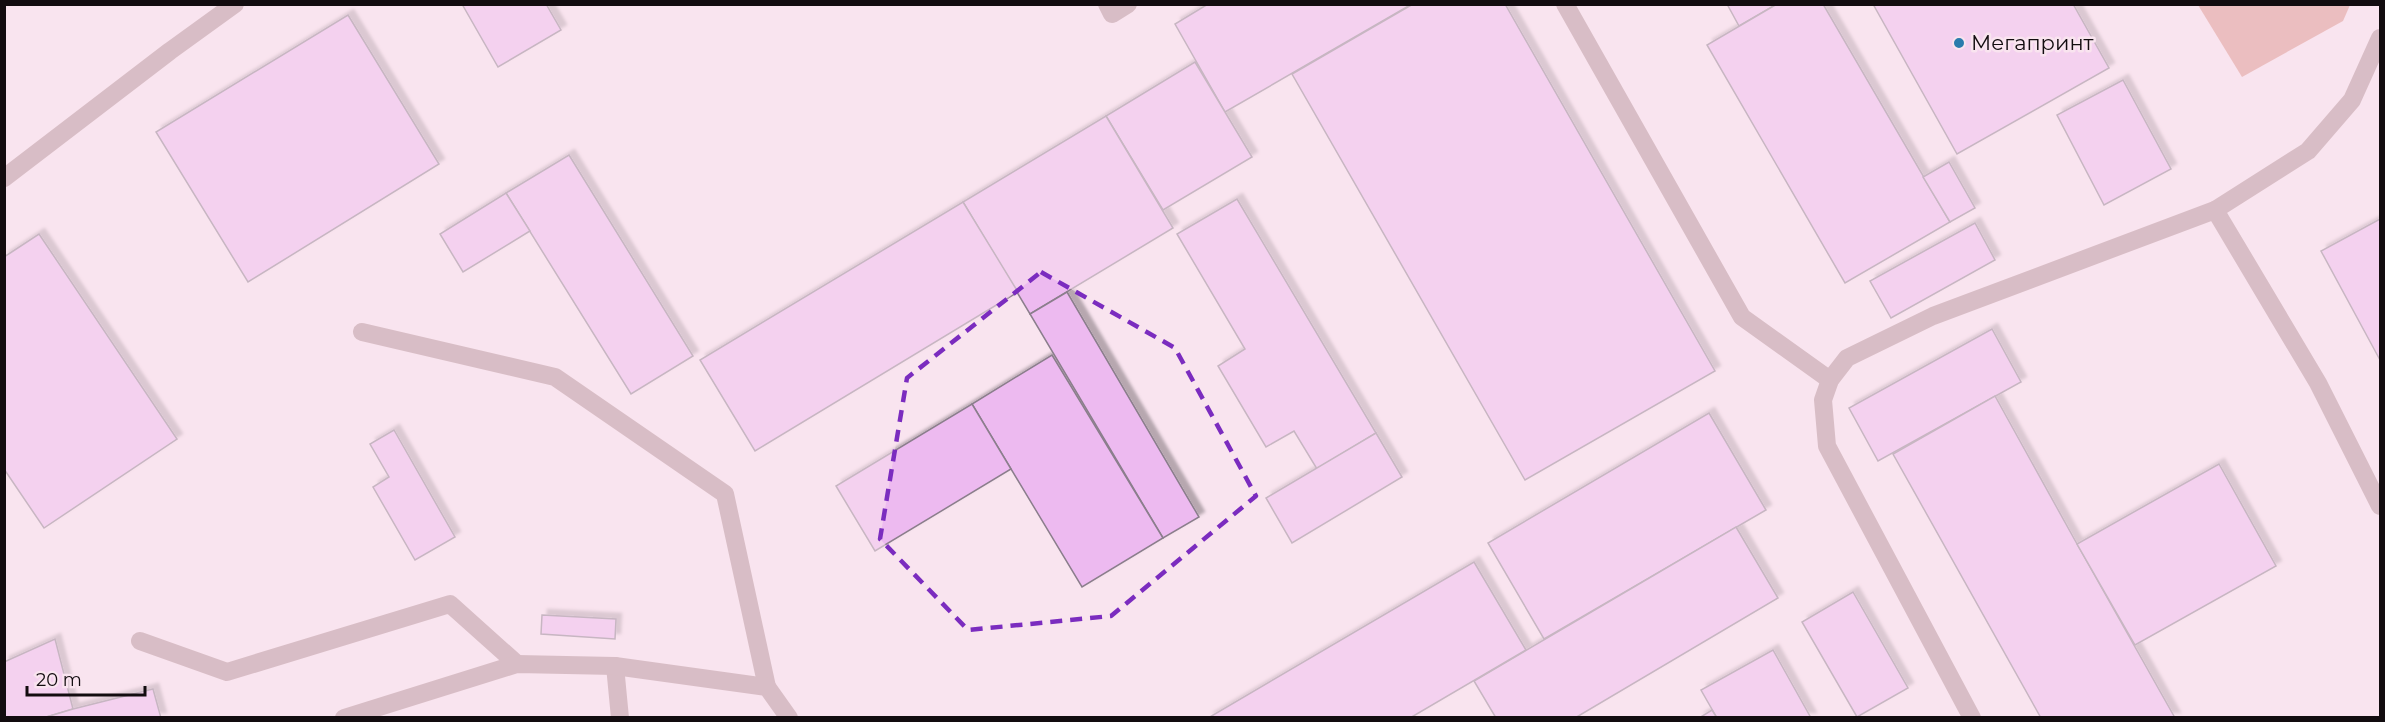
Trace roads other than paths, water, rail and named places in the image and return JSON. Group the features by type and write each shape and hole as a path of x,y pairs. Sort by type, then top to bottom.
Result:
{"street":[{"path":"4,178 235,4"},
{"path":"1107,4 1112,14 1128,4"},
{"path":"1565,4 1742,317 1830,380"},
{"path":"1972,717 1827,446 1823,400 1830,380 1848,358 1933,316 2215,210 2308,151 2352,100 2380,38"},
{"path":"2215,210 2318,383 2380,506"},
{"path":"362,332 555,377 725,494 767,687 789,717"},
{"path":"140,641 228,672 450,604 517,664"},
{"path":"344,717 517,664 615,666 767,687"},
{"path":"615,666 620,717"}],"place":[{"name":"Мегапринт","path":"1959,43"}]}
